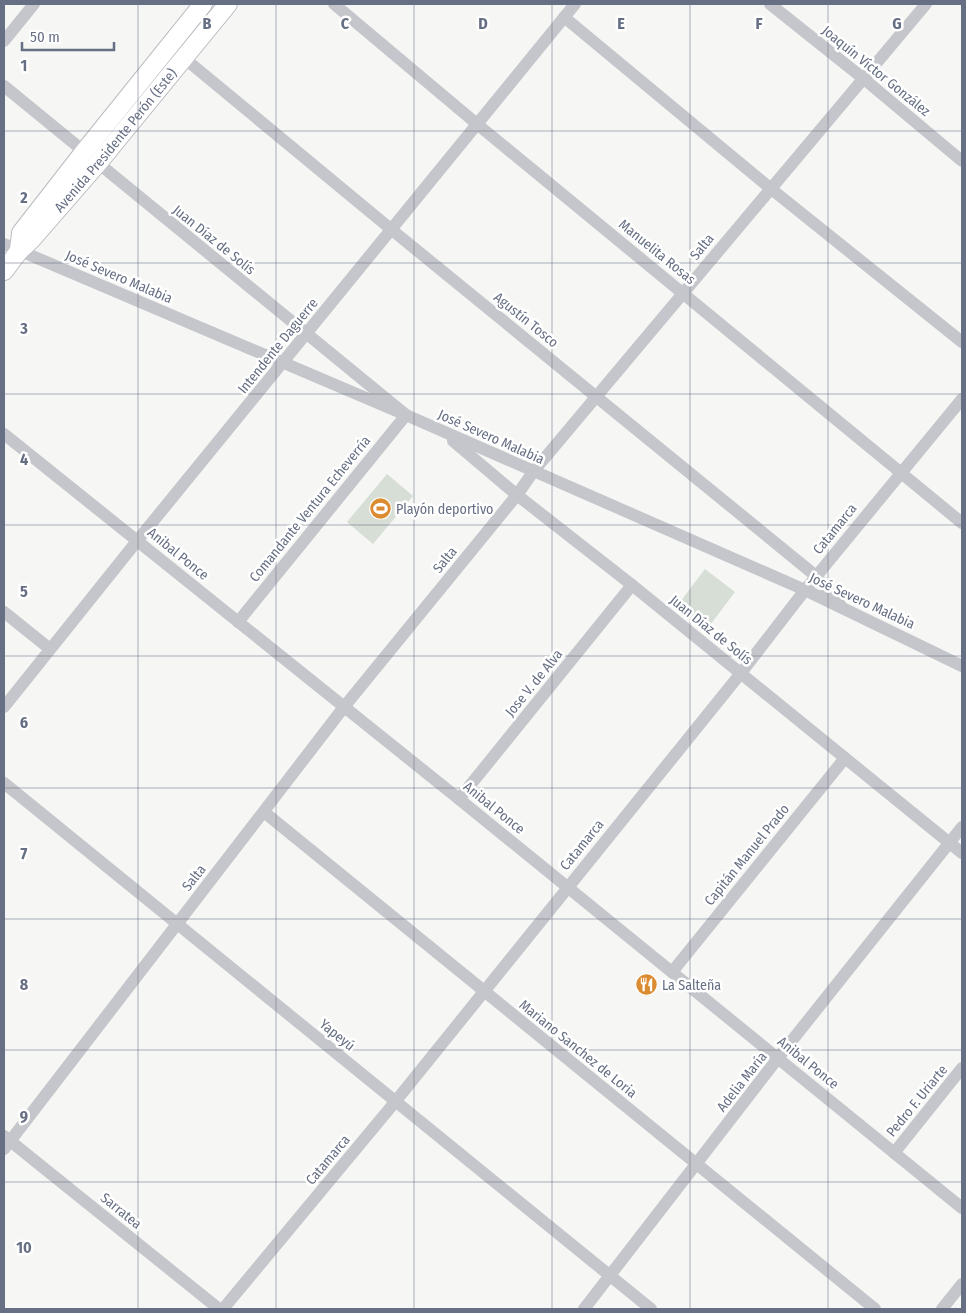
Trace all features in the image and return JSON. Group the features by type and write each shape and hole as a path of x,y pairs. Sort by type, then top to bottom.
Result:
{"main road":[{"name":"Avenida Presidente Perón (Este)","path":"4,271 12,247 21,233 203,4"},
{"name":"Avenida Presidente Perón (Este)","path":"12,247 31,240 98,163 228,4"}],"street":[{"path":"4,41 34,4"},
{"name":"Manuelita Rosas","path":"334,4 962,523"},
{"name":"Intendente Daguerre","path":"4,707 575,4"},
{"name":"Joaquín Víctor González","path":"770,4 864,79 962,162"},
{"name":"Salta","path":"6,1142 344,707 517,495 533,472 598,397 770,188 926,4"},
{"path":"564,17 770,188 962,342"},
{"name":"Agustín Tosco","path":"184,58 816,576 844,610"},
{"name":"Juan Díaz de Solís","path":"4,86 406,415"},
{"name":"José Severo Malabia","path":"12,247 282,364 406,415 805,590 962,666"},
{"name":"Catamarca","path":"223,1309 395,1102 741,673 816,576 962,399"},
{"name":"Comandante Ventura Echeverría","path":"238,622 406,415"},
{"name":"Juan Díaz de Solís","path":"440,431 962,853"},
{"name":"Anibal Ponce","path":"4,434 459,799 962,1208"},
{"name":"Jose V. de Alva","path":"459,799 632,586"},
{"path":"4,612 50,650"},
{"name":"Capitán Manuel Prado","path":"672,972 844,758"},
{"name":"Yapeyú","path":"4,783 651,1309"},
{"name":"Mariano Sanchez de Loria","path":"264,812 875,1309"},
{"name":"Adelia María","path":"584,1309 778,1058 962,826"},
{"name":"Pedro F. Uriarte","path":"894,1153 962,1068"},
{"name":"Sarratea","path":"6,1142 219,1309"},
{"path":"942,1309 962,1284"}],"shaded area":[{"name":"Playón deportivo","path":"387,474 413,496 373,544 347,522"},
{"path":"705,569 735,592 707,629 677,606"}],"place":[{"name":"Playón deportivo","path":"380,509"},
{"name":"La Salteña","path":"646,985"}]}
